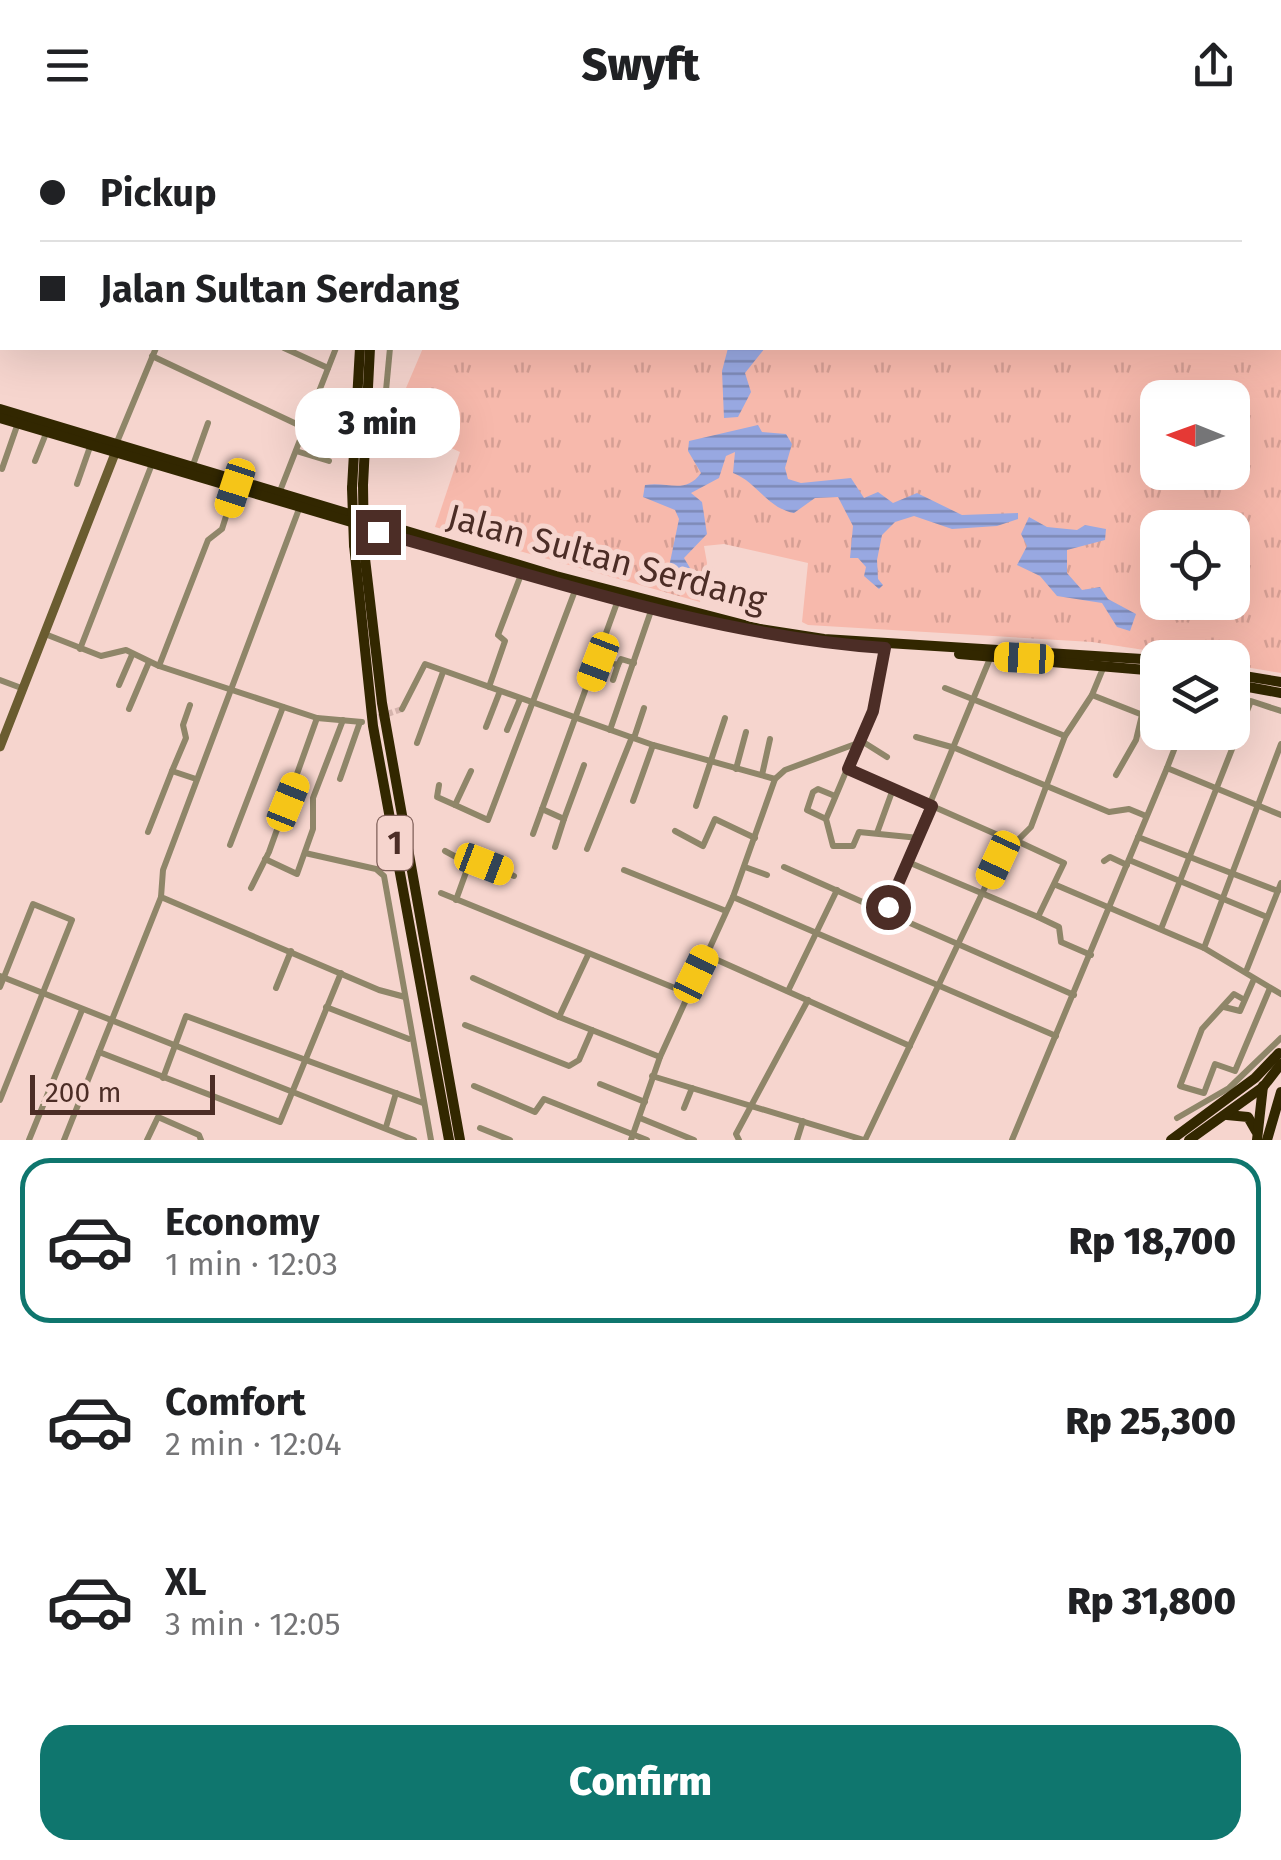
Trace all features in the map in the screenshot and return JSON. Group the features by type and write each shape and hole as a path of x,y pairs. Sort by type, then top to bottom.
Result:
{"highway":[{"name":"1","path":"360,350 359,547 374,726 449,1140"},
{"name":"1","path":"357,486 370,350"},
{"name":"Jalan Sultan Serdang","path":"0,409 299,508 786,634 1105,660 1140,667"},
{"name":"Jalan Sultan Serdang","path":"0,418 193,465 618,600 784,639 991,656 1140,660"},
{"name":"1","path":"359,547 382,703 460,1140"},
{"path":"1250,677 1281,682"},
{"path":"1250,687 1281,693"},
{"path":"1260,1139 1263,1087 1280,1056"},
{"path":"1177,1139 1280,1056"},
{"path":"1177,1139 1220,1117 1263,1087"},
{"path":"1260,1139 1281,1092"},
{"path":"1220,1117 1248,1117 1260,1139"}],"street":[{"path":"288,350 328,368"},
{"path":"280,491 335,350"},
{"path":"386,401 390,350"},
{"path":"0,747 154,352 306,424 333,430"},
{"path":"2,469 18,422"},
{"path":"193,465 208,423"},
{"path":"35,461 48,430"},
{"path":"78,484 91,443"},
{"path":"296,450 330,461"},
{"path":"80,649 153,462"},
{"path":"159,666 208,540 222,528 235,488"},
{"path":"64,1140 161,896 165,865 299,508"},
{"path":"489,687 505,640 498,636 522,572"},
{"path":"439,785 437,797 488,820 576,588"},
{"path":"534,834 618,600"},
{"path":"610,730 652,608"},
{"path":"45,634 101,656 126,650 159,666 317,718 361,722 340,779"},
{"path":"885,648 873,711 826,819 835,848 853,846 859,832 918,838"},
{"path":"119,685 132,656"},
{"path":"885,912 991,656"},
{"path":"598,659 618,665"},
{"path":"613,680 621,659 634,663"},
{"path":"652,1076 864,1140 998,860 1031,828 1065,736 1092,695 1105,660"},
{"path":"129,709 149,662"},
{"path":"402,709 422,664 653,745 775,779"},
{"path":"418,743 443,672"},
{"path":"0,680 24,689"},
{"path":"944,688 1065,736"},
{"path":"486,727 500,691"},
{"path":"1092,695 1140,714"},
{"path":"507,730 520,699"},
{"path":"1160,930 1251,701 1281,711"},
{"path":"148,832 186,738 183,725 190,704"},
{"path":"230,845 283,707"},
{"path":"587,849 644,708"},
{"path":"251,888 268,853 317,718"},
{"path":"696,806 725,718"},
{"path":"268,853 296,874 311,836 313,798 344,720"},
{"path":"1116,774 1136,740 1140,723"},
{"path":"736,768 746,732"},
{"path":"916,737 954,748 1109,812 1128,809 1146,816"},
{"path":"762,776 770,740"},
{"path":"859,741 887,757"},
{"path":"633,1137 652,1076 734,897 775,779 785,770 859,741"},
{"path":"1204,948 1281,744"},
{"path":"632,801 653,745"},
{"path":"1012,1140 1174,750"},
{"path":"555,847 584,765"},
{"path":"1167,768 1281,815"},
{"path":"848,769 1063,861 1056,885 1038,917"},
{"path":"172,771 196,779"},
{"path":"455,806 471,771"},
{"path":"826,819 807,810 812,792 818,789 835,796"},
{"path":"877,833 893,789"},
{"path":"542,809 564,820"},
{"path":"674,831 703,846 716,819 756,838"},
{"path":"1138,837 1233,874 1280,887 1247,970"},
{"path":"445,851 469,864"},
{"path":"305,853 381,871 430,1140"},
{"path":"1104,860 1110,857 1128,862 1267,917"},
{"path":"456,900 474,860 514,876"},
{"path":"908,862 1059,927 1060,942 1091,955"},
{"path":"745,867 767,875"},
{"path":"784,867 1074,996"},
{"path":"624,870 726,911"},
{"path":"1056,885 1204,948 1247,970 1254,979 1281,994"},
{"path":"788,991 837,890"},
{"path":"440,893 687,993"},
{"path":"161,896 405,997"},
{"path":"734,897 1056,1036"},
{"path":"0,986 33,904 72,920 0,1100"},
{"path":"276,988 292,951"},
{"path":"559,1017 588,955"},
{"path":"705,955 910,1046"},
{"path":"98,1052 274,1122 282,1120 341,973"},
{"path":"2,976 414,1140"},
{"path":"472,978 660,1057"},
{"path":"1224,1007 1240,1011 1254,979"},
{"path":"1244,999 1234,994 1202,1029 1180,1086 1204,1092 1216,1064 1234,1071 1270,988"},
{"path":"739,1140 736,1134 808,1000"},
{"path":"326,1008 410,1040"},
{"path":"29,1140 82,1010"},
{"path":"164,1078 186,1016 424,1104"},
{"path":"465,1025 569,1066 579,1060 592,1030"},
{"path":"1176,1118 1229,1088 1281,1038"},
{"path":"600,1084 645,1102"},
{"path":"474,1086 535,1112 544,1100 647,1140"},
{"path":"684,1108 692,1088"},
{"path":"386,1127 396,1093"},
{"path":"147,1140 158,1118 204,1139"},
{"path":"640,1118 694,1140"},
{"path":"798,1140 804,1121"},
{"path":"480,1128 510,1140"}],"green space":[{"path":"422,350 1281,350 1281,673 1250,668 1250,640 1140,640 1140,649 1092,642 808,625 802,622 808,563 724,544 704,546 707,563 700,602 435,527 460,452 392,421"}],"water":[{"path":"727,350 763,350 745,373 751,392 738,417 724,418 722,371"},
{"path":"758,425 762,432 786,434 792,444 785,468 788,479 801,483 851,478 864,498 878,492 893,503 917,493 962,515 1018,513 1018,519 997,526 952,529 914,516 895,522 882,535 877,560 878,579 883,585 879,589 864,576 866,567 858,558 850,558 853,526 838,497 815,498 794,513 785,510 733,473 735,452 726,456 719,478 691,493 702,502 707,534 684,558 696,578 693,587 672,582 669,567 679,519 675,510 643,497 645,485 689,484 701,473 688,451 689,441"},
{"path":"1029,517 1047,527 1077,530 1085,525 1106,529 1105,540 1067,550 1067,573 1082,590 1100,587 1108,599 1136,614 1130,631 1117,627 1102,603 1057,596 1040,576 1017,565 1027,546 1021,534"}],"tunnel":[{"path":"370,720 402,709"}],"route":[{"path":"378,532 618,600 738,629 814,644 885,648 873,711 848,769 932,806 888,907"}]}
